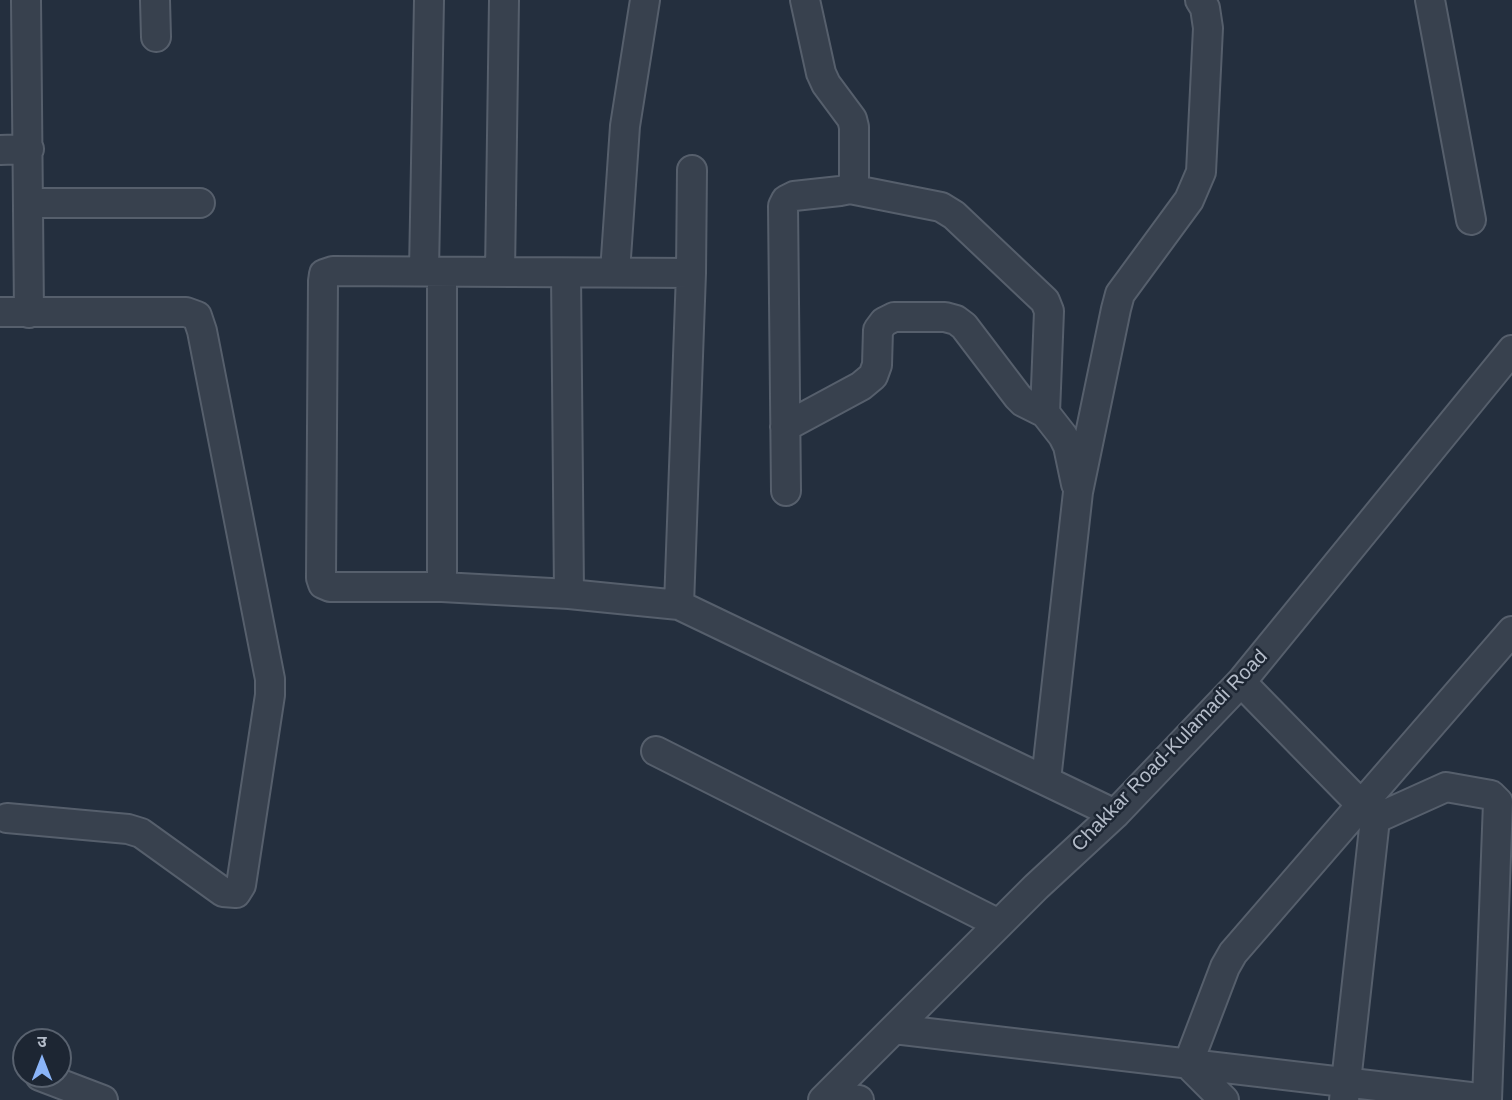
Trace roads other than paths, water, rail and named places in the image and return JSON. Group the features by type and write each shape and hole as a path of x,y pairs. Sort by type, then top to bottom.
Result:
{"street":[{"path":"26,0 29,313"},
{"path":"155,0 156,37"},
{"path":"429,0 433,271 442,587"},
{"path":"501,272 504,0"},
{"path":"615,272 625,126 645,0"},
{"path":"805,0 826,84 852,119 854,127 854,178 850,189"},
{"path":"1046,780 1078,492 1120,294 1189,200 1201,172 1208,28 1205,8 1200,0"},
{"path":"1430,0 1471,220"},
{"path":"0,150 28,149"},
{"path":"679,605 691,273 692,170"},
{"path":"786,491 783,206 786,200 794,196 850,189 941,207 954,215 1045,301 1049,311 1045,413"},
{"path":"29,203 200,203"},
{"path":"691,273 333,271 324,274 322,281 321,578 323,585 330,587 442,587 569,594 679,605 1115,814"},
{"path":"566,273 569,594"},
{"path":"0,312 186,312 197,316 202,331 270,679 270,695 241,885 236,893 223,892 141,833 128,829 7,818"},
{"path":"785,427 861,386 873,376 877,365 878,330 884,322 894,317 945,317 956,320 964,326 1023,402 1045,413 1066,440 1078,492"},
{"name":"Chakkar Road-Kulamadi Road","path":"826,1097 999,924 1115,814 1241,682 1512,350"},
{"path":"1188,1064 1225,967 1233,953 1369,812 1512,631"},
{"path":"1241,682 1369,812 1345,1091"},
{"path":"656,751 999,924"},
{"path":"894,1029 1188,1064 1345,1091 1487,1099 1498,802 1491,795 1446,787 1369,812"},
{"path":"1188,1064 1224,1100"},
{"path":"72,1088 103,1100"},
{"path":"826,1097 860,1100"}]}
